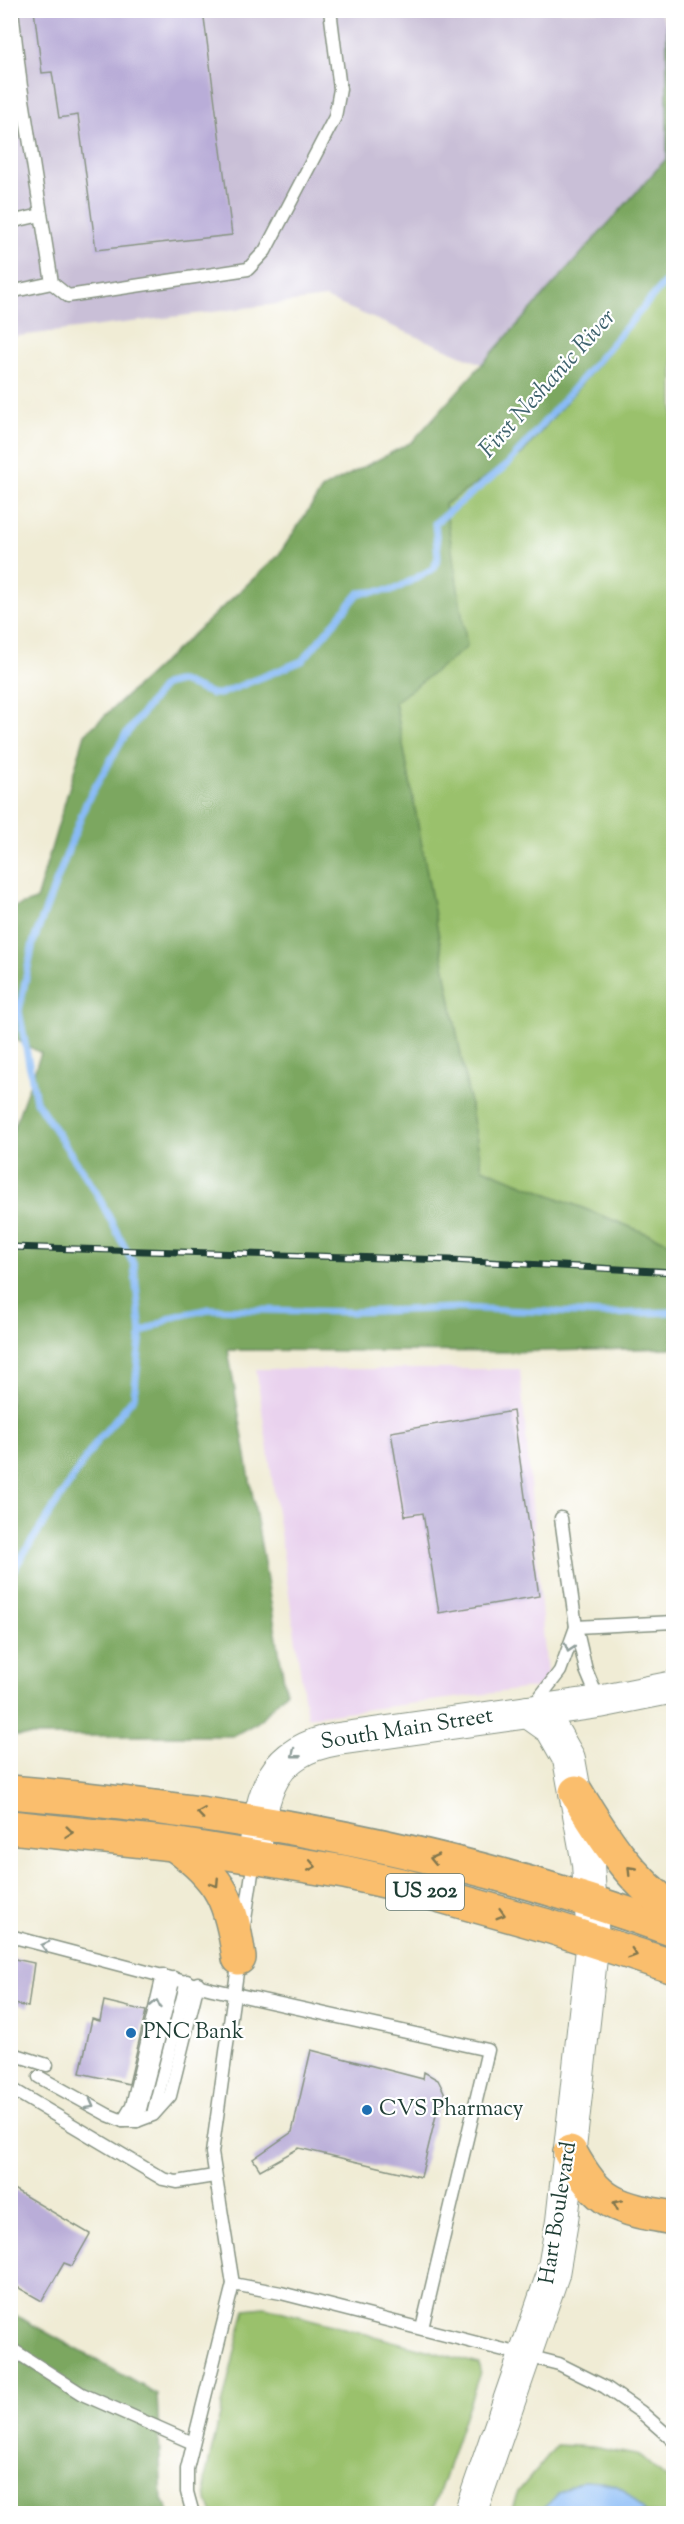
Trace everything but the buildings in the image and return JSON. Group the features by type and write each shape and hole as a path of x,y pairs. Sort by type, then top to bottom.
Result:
{"highway":[{"name":"US 202","path":"10,1792 259,1821 501,1874 674,1929"},
{"path":"576,1792 606,1844 662,1902 674,1910"},
{"name":"US 202","path":"16,1831 173,1844 254,1856 402,1884 593,1940 674,1967"},
{"path":"173,1844 202,1864 217,1883 229,1909 239,1958"},
{"path":"570,2152 583,2175 600,2196 633,2211 674,2218"}],"street":[{"name":"South Main Street","path":"254,1856 265,1792 275,1772 304,1748 338,1739 599,1702 674,1687"},
{"path":"569,1758 580,1727 599,1702"},
{"path":"528,1712 552,1729 569,1758 592,1902"},
{"name":"Hart Boulevard","path":"470,2514 553,2274 570,2152 593,1940 592,1902"}],"lane":[{"path":"12,10 16,88 41,214 52,284 68,296 248,269 266,251 335,117 340,89 330,10"},
{"path":"10,222 41,214"},
{"path":"10,292 52,284"},
{"path":"561,1518 576,1627 586,1670 599,1702"},
{"path":"576,1627 674,1622"},
{"path":"528,1712 560,1671 576,1627"},
{"path":"193,2514 187,2492 187,2469 233,2284 212,2153 254,1856"},
{"path":"10,1936 233,1994 488,2050 422,2328"},
{"path":"123,2121 132,2106 168,1976"},
{"path":"137,2121 168,1976"},
{"path":"39,2077 123,2121 137,2121 153,2115 192,1982"},
{"path":"10,2053 47,2065"},
{"path":"10,2088 163,2179 177,2182 214,2176"},
{"path":"233,2284 422,2328 559,2364 605,2387 641,2412 674,2441"},
{"path":"10,2348 82,2394 193,2443"}],"shaded area":[{"path":"10,11 659,11 667,25 667,158 482,364 325,298 11,337"},
{"path":"256,1369 520,1369 548,1686 307,1717"}],"green space":[{"path":"667,25 674,29 673,276 522,454 445,504 467,647 395,702 482,1168 673,1244 673,1348 507,1352 228,1350 286,1692 258,1722 233,1736 11,1736 10,1138 41,1053 11,1037 11,908 36,900 85,734 278,556 323,488 412,442 667,158"},
{"path":"673,235 673,1244 482,1168 395,702 445,504"},
{"path":"265,2307 479,2364 480,2372 432,2513 213,2513 207,2501 205,2478 245,2309"},
{"path":"10,2312 157,2394 162,2500 170,2513 11,2513"},
{"path":"557,2445 592,2447 641,2456 673,2484 673,2513 510,2514 518,2492"}],"water":[{"path":"582,2481 604,2482 619,2487 626,2491 646,2513 539,2513 559,2493"}],"waterway":[{"name":"First Neshanic River","path":"10,1575 95,1444 134,1397 141,1333 134,1265 96,1192 36,1101 19,1011 33,943 87,801 124,737 164,685 180,681 212,694 220,694 302,661 359,593 394,590 434,568 438,557 435,523 508,464 674,272"},
{"path":"141,1333 173,1317 209,1309 353,1312 457,1308 605,1314 674,1312"}],"railway":[{"path":"10,1247 450,1260 674,1272"}],"place":[{"name":"PNC Bank","path":"131,2033"},
{"name":"CVS Pharmacy","path":"367,2110"}]}
